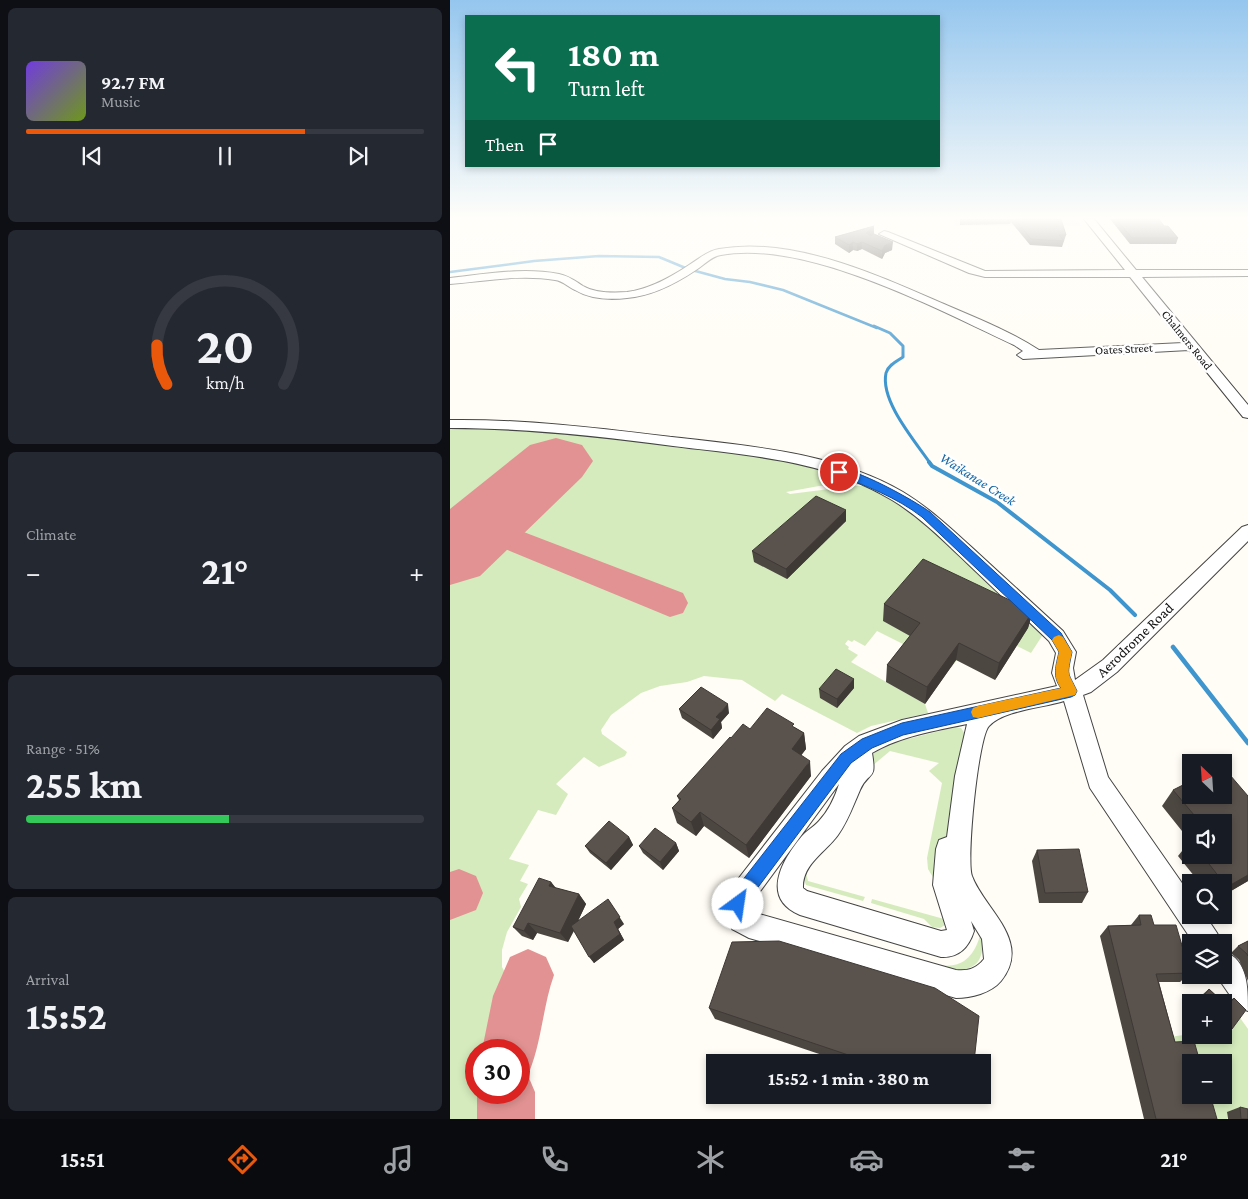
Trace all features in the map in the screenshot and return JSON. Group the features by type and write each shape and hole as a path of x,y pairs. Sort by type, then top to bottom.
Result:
{"street":[{"path":"450,281 534,274 569,280 579,288 588,291 626,296 651,292 687,271"},
{"path":"848,271 891,286 1018,342 1036,354"},
{"path":"974,271 985,274 1248,273"},
{"name":"Chalmers Road","path":"1132,271 1248,414"},
{"name":"Oates Street","path":"990,341 1016,354 1193,346"},
{"path":"450,424 511,424 558,427 764,453 801,460 879,487 909,502 926,515 1056,636 1066,652 1062,680 1071,691 1098,781 1113,806 1202,934"},
{"name":"Aerodrome Road","path":"964,791 956,861 958,875 964,889 993,934 998,949 995,967 992,972 978,981 963,985 956,984 749,926 741,920 738,910 740,899 744,892 846,758 867,744 902,729 1071,691 1091,682 1110,666 1248,531"},
{"path":"830,778 828,787 832,807 822,820 811,844 790,876 790,891 800,902 941,944 950,944 959,937 961,931 946,885 945,871 953,823 964,791 977,723 993,711 1011,705"},
{"path":"811,844 828,829 844,804 851,783 865,765 861,751 867,744"},
{"path":"1232,975 1248,997"}],"green space":[{"path":"511,425 782,458 861,482 819,486 786,492 790,494 867,486 905,503 1050,639 1042,636 1031,653 1017,646 883,621 957,660 951,668 877,631 865,646 854,640 852,642 848,640 845,644 849,647 848,649 858,655 851,662 925,704 928,713 871,726 857,733 782,694 775,701 742,680 704,676 687,682 660,686 641,693 611,715 601,730 602,734 627,752 625,756 599,767 584,757 556,784 568,794 556,815 538,810 509,859 529,865 520,881 528,884 519,899 521,907 507,932 502,950 502,967 510,982 509,1014 506,1039 465,1039 465,1104 499,1104 498,1119 450,1119 450,426"},
{"path":"955,727 961,728 966,739 947,839 934,879 928,869 927,858 942,783 929,771 939,763 890,751 872,766 869,755 896,742"},
{"path":"806,873 808,881 865,897 863,901 806,885 801,874"},
{"path":"872,899 944,919 945,925 940,928 932,927 924,919 871,903"},
{"path":"980,936 982,936 982,949 979,960 971,967 958,971 899,958 901,954 937,965 948,966 958,964 966,959 974,950"},
{"path":"1238,1015 1248,1029 1248,1118 1227,1112 1227,1119 1203,1119 1199,1104 1232,1104 1232,1054 1182,1055 1162,1038 1182,1035 1182,1044 1232,1044 1232,1024"}],"building":[{"path":"816,496 846,510 786,569 752,551"},
{"path":"923,559 1033,611 999,663 959,643 927,687 887,665 920,623 884,604"},
{"path":"836,669 854,679 837,699 819,689"},
{"path":"701,687 728,704 716,717 720,719 711,730 679,709"},
{"path":"767,708 794,724 792,726 804,733 792,749 810,761 746,845 700,812 691,822 672,808 681,799 677,796 730,737 743,724 750,729"},
{"path":"1232,777 1248,796 1248,875 1232,884 1232,874 1217,874 1209,864 1232,864 1232,814 1193,814 1185,804 1232,804"},
{"path":"1182,786 1182,801 1173,790"},
{"path":"609,821 629,837 606,863 585,846"},
{"path":"655,828 676,843 660,862 639,846"},
{"path":"1079,849 1088,892 1045,893 1037,850"},
{"path":"539,878 551,882 549,886 579,894 560,933 528,923 524,931 513,927"},
{"path":"608,899 620,917 614,922 620,934 589,957 571,926"},
{"path":"1139,915 1151,915 1154,925 1176,925 1182,946 1182,973 1156,974 1175,1042 1195,1044 1198,1054 1182,1054 1182,1104 1213,1104 1217,1119 1156,1119 1108,926 1141,925"},
{"path":"779,941 935,988 979,1016 975,1054 845,1054 709,1008 732,942"},
{"path":"1248,941 1248,956 1238,946"},
{"path":"1209,989 1214,994 1205,994"},
{"path":"1234,998 1246,1010 1232,1029 1232,1000"},
{"path":"1240,1107 1248,1109 1248,1119 1241,1119"}],"waterway":[{"name":"Waikanae Creek","path":"450,272 456,271"},
{"name":"Waikanae Creek","path":"696,271 725,279 750,282 783,290 877,328"},
{"name":"Waikanae Creek","path":"874,326 890,333 903,346 903,357 891,365 886,373 888,396 900,420 930,463"},
{"name":"Waikanae Creek","path":"929,462 932,466 997,502 1110,590 1135,615"},
{"name":"Waikanae Creek","path":"1173,647 1248,743"}],"taxiway":[{"path":"482,527 670,603"},
{"path":"450,896 459,893"},
{"path":"512,1039 520,996 528,975"},
{"path":"506,1104 506,1119"}],"runway":[{"path":"450,555 556,461"}],"slow traffic":[{"path":"978,712 1071,691 1062,680 1066,652 1059,640"}],"route":[{"path":"738,904 744,892 846,758 867,744 902,729 1071,691 1062,680 1066,652 1056,636 1036,616 926,515 909,502 879,487 839,472"}]}
